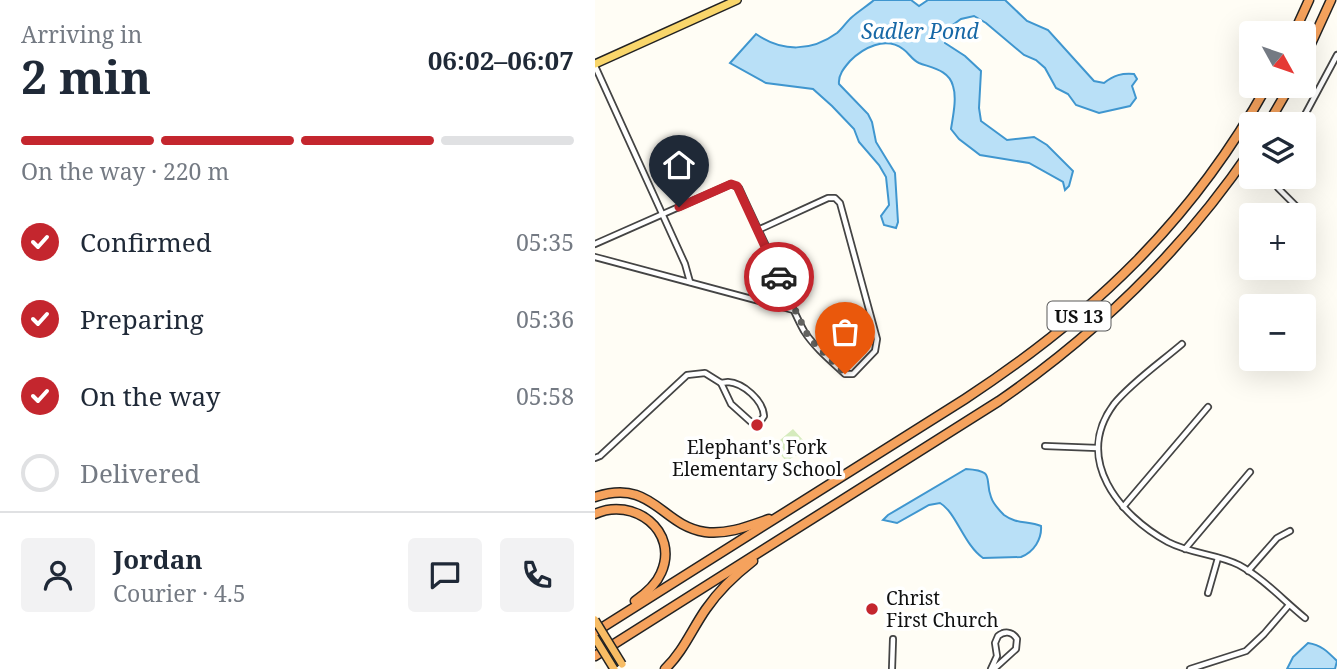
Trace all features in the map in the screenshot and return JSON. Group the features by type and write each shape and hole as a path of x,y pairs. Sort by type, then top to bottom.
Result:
{"highway":[{"path":"1299,21 1307,0"},
{"path":"1316,33 1330,3"},
{"name":"US 13","path":"595,632 1013,367 1087,309 1133,265 1198,190 1260,98"},
{"name":"US 13","path":"595,656 999,401 1074,346 1164,262 1208,210 1239,167"},
{"path":"595,497 617,493 643,497 679,522 705,532 734,530 785,513"},
{"path":"595,514 614,509 638,513 656,527 664,545 663,568 657,580 613,620"},
{"path":"665,669 680,652 706,608 723,588 745,567 806,522"},
{"path":"595,620 622,664"},
{"path":"595,638 614,669"}],"main road":[{"path":"595,65 737,0"}],"street":[{"path":"1306,112 1337,55"},
{"path":"595,65 685,264 690,282"},
{"path":"595,244 735,184 809,338 845,374 853,374 875,351 877,339 843,210 838,200 823,200 758,230"},
{"path":"1279,189 1293,203"},
{"path":"595,257 794,310"},
{"path":"1182,344 1114,404 1104,424 1098,448 1103,478 1123,506 1160,537 1185,549 1218,558 1248,571 1305,618"},
{"path":"595,458 687,375 705,373 721,383 727,397 749,421 757,423 762,420 763,408 742,386 736,382 721,383"},
{"path":"1123,506 1208,407"},
{"path":"1045,446 1098,448"},
{"path":"1185,549 1250,472"},
{"path":"1248,571 1277,538 1290,531"},
{"path":"1208,593 1218,558"},
{"path":"1190,669 1246,651 1289,605"},
{"path":"1005,632 1012,634 1017,639 1016,649 993,669 998,636 1005,632"},
{"path":"892,669 893,639"}],"green space":[{"path":"793,429 803,440 796,445 801,453 786,461 773,446"}],"water":[{"name":"Sadler Pond","path":"874,0 911,0 919,6 928,0 1005,0 1027,21 1048,30 1094,81 1104,83 1118,75 1134,74 1137,79 1132,86 1136,98 1130,106 1099,113 1076,105 1068,94 1056,88 1045,68 1024,55 986,23 974,16 961,19 950,27 945,35 945,43 981,71 981,121 1007,140 1034,137 1047,145 1073,171 1069,186 1065,190 1063,182 1029,163 980,155 959,139 951,129 954,91 951,81 944,73 917,62 896,45 882,44 868,48 846,66 840,75 839,84 868,114 876,142 895,173 898,222 896,228 884,225 881,216 889,205 886,177 859,142 854,129 813,89 766,83 730,63 756,34 786,47 817,44 837,33"},
{"path":"966,469 985,474 992,500 1004,515 1013,520 1041,526 1039,540 1030,552 1021,557 983,558 976,552 946,507 940,503 929,505 897,523 883,520"},
{"path":"1308,643 1327,651 1337,661 1335,669 1287,669 1293,657"}],"way so far":[{"path":"779,277 809,338 845,374"}],"place":[{"name":"Elephant's Fork Elementary School","path":"757,425"},
{"name":"Christ First Church","path":"872,609"}],"route":[{"path":"679,207 731,184 737,186 779,277"}]}
